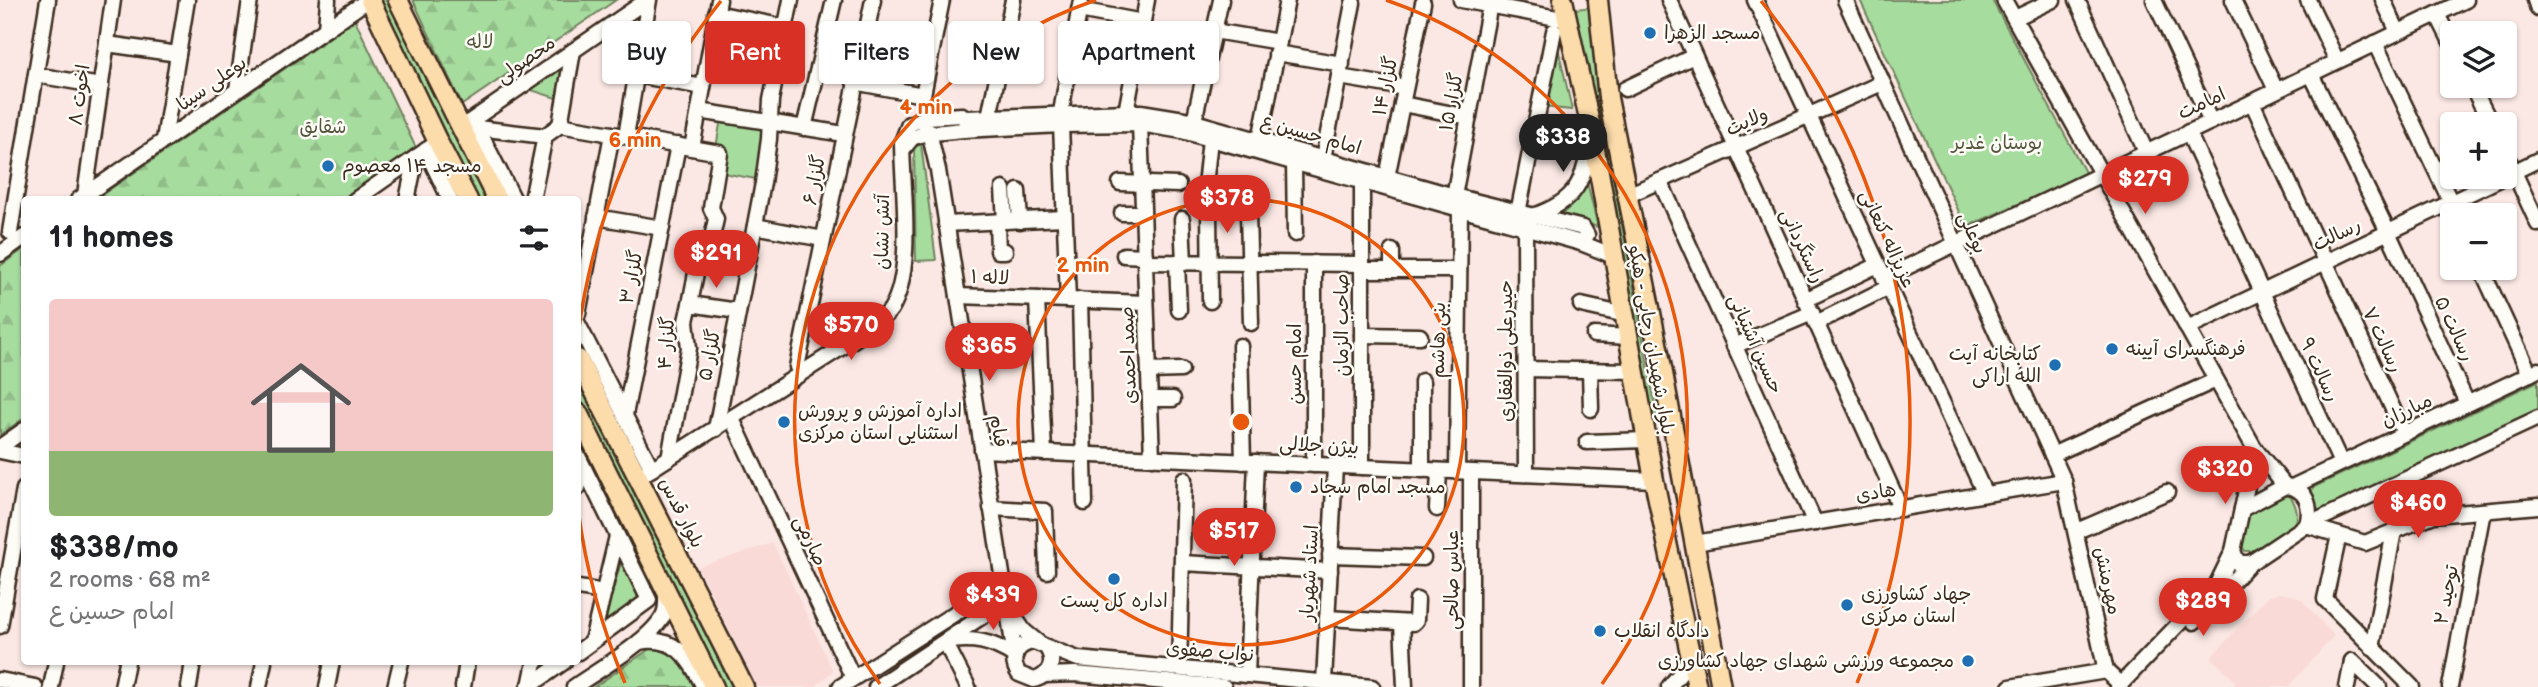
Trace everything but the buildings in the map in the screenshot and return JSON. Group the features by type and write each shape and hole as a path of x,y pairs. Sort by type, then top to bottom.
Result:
{"main road":[{"path":"369,0 426,150 465,196"},
{"path":"398,0 471,125 496,196"},
{"name":"بلوار شهیدان رجایی - هپکو","path":"1563,0 1561,25 1592,132 1654,480 1697,687"},
{"name":"بلوار شهیدان رجایی - هپکو","path":"1598,0 1608,98 1721,687"},
{"name":"بلوار قدس","path":"581,364 645,473 744,687"},
{"path":"581,419 714,687"},
{"path":"1646,434 1661,432 1672,423"},
{"path":"1650,458 1662,450 1670,450 1677,455"}],"street":[{"path":"0,254 15,233 48,0"},
{"name":"اخوت ۸","path":"82,196 113,0"},
{"path":"164,140 187,0"},
{"path":"237,90 250,0"},
{"path":"326,29 328,0"},
{"name":"بوعلی سینا","path":"83,196 369,0"},
{"path":"645,21 648,0"},
{"name":"محصولی","path":"471,125 648,0"},
{"path":"786,21 791,0"},
{"path":"804,128 834,0"},
{"name":"گلزار ۶","path":"868,21 873,0"},
{"path":"865,84 923,95 942,0"},
{"path":"989,117 1013,0"},
{"path":"1143,21 1147,0"},
{"path":"1216,21 1221,0"},
{"path":"1260,140 1287,0"},
{"path":"1461,0 1561,25"},
{"name":"راستگردانی","path":"1669,0 1901,509"},
{"name":"عزیزاله کنعانی","path":"1755,0 1985,495"},
{"name":"بوعلی","path":"1844,0 2064,481"},
{"path":"2004,0 2255,449 2289,486 2305,496 2309,505 2307,525"},
{"path":"2015,18 2053,0"},
{"path":"2077,0 2146,152"},
{"path":"2154,0 2211,122"},
{"path":"2233,0 2276,90"},
{"path":"2308,0 2337,61"},
{"path":"2383,0 2398,32"},
{"name":"امامت","path":"1884,277 2466,0"},
{"path":"2535,0 2538,9"},
{"path":"1085,503 1074,300 1064,218 1060,119 1078,3 1140,21"},
{"path":"1323,159 1353,3"},
{"name":"گلزار ۱۴","path":"1387,177 1423,3"},
{"path":"718,7 765,21"},
{"name":"گلزار ۳","path":"625,415 662,228 685,147 699,111 718,7"},
{"path":"2437,14 2440,21"},
{"name":"گلزار ۱۵","path":"1457,203 1469,117 1488,15"},
{"name":"حیدرعلی ذوالفقاری","path":"1526,474 1525,219 1561,25"},
{"path":"1219,32 1277,47 1340,70 1405,88"},
{"path":"2375,43 2451,203"},
{"path":"107,44 178,54"},
{"path":"533,196 545,136 560,125 573,51"},
{"path":"1625,89 1694,56"},
{"name":"رسالت ۵","path":"2311,74 2467,403"},
{"path":"36,75 101,86"},
{"name":"ولایت","path":"1628,195 1882,83"},
{"path":"581,298 596,218 633,84"},
{"path":"686,84 703,87"},
{"path":"769,122 774,84"},
{"name":"گلزار ۶","path":"797,367 855,84"},
{"path":"1126,112 1131,84"},
{"path":"1194,121 1202,84"},
{"name":"قیام","path":"923,95 938,170 1015,656"},
{"name":"رسالت ۷","path":"2252,102 2404,433"},
{"path":"1402,104 1469,117"},
{"path":"699,111 844,134"},
{"name":"امام حسین ع","path":"961,126 1141,112 1194,121 1260,140 1387,177 1457,203"},
{"path":"929,125 958,114 961,126"},
{"name":"امام حسین ع","path":"961,126 989,117 1140,124 1210,139 1362,182 1525,219 1583,229 1587,235 1581,243 1616,257"},
{"name":"گلزار ۵","path":"716,429 755,226 767,155 769,122"},
{"name":"آتش نشان","path":"645,473 872,328 891,309 897,295 904,255 904,133 909,124 929,125"},
{"name":"صمد احمدی","path":"1140,124 1152,458"},
{"path":"471,125 545,136"},
{"path":"471,125 512,196"},
{"path":"560,125 685,147"},
{"name":"قیام","path":"938,170 941,153 961,126"},
{"path":"1525,219 1554,209 1566,201 1585,171 1592,132"},
{"name":"رسالت ۹","path":"2188,132 2341,463"},
{"path":"1205,187 1210,139"},
{"name":"گلزار ۴","path":"669,458 689,348 686,321 697,268 708,256 716,219 711,208 720,153 685,147"},
{"path":"361,196 426,150"},
{"path":"409,196 426,150"},
{"path":"426,150 448,196"},
{"name":"رسالت","path":"2517,170 2538,160"},
{"path":"1294,163 1295,234"},
{"name":"حسین آشتیانی","path":"1660,181 1815,523"},
{"name":"صاحب الزمان","path":"1362,182 1362,467"},
{"path":"1120,183 1178,185"},
{"path":"1003,188 998,251 1005,251"},
{"name":"رسالت","path":"2464,203 2486,189"},
{"path":"2517,189 2538,223"},
{"path":"1018,191 1020,220"},
{"name":"بنی هاشم","path":"1457,203 1464,472"},
{"path":"1209,208 1210,301"},
{"path":"1122,213 1143,213"},
{"path":"1248,214 1251,323"},
{"name":"رسالت","path":"2187,328 2388,232 2440,214"},
{"path":"596,218 662,228"},
{"path":"946,224 1064,218"},
{"path":"1179,310 1182,219"},
{"path":"755,226 823,239"},
{"path":"1392,251 1392,270"},
{"path":"1124,255 1181,262 1314,263 1392,270 1459,270"},
{"name":"امام حسن","path":"1314,263 1314,465"},
{"path":"1811,312 1884,277"},
{"path":"1734,346 1884,277"},
{"path":"2487,280 2534,372"},
{"name":"لاله ۱","path":"958,296 1146,303"},
{"path":"1037,299 1044,453"},
{"path":"690,304 738,311"},
{"path":"1581,306 1626,315"},
{"path":"581,330 625,415 645,473"},
{"path":"1362,335 1420,336"},
{"path":"1594,335 1629,337"},
{"path":"1240,346 1250,462 1251,567 1247,675"},
{"path":"1525,369 1635,372"},
{"path":"1149,371 1181,370"},
{"path":"1590,370 1591,409"},
{"name":"مبارزان","path":"2242,509 2534,372"},
{"path":"2052,455 2216,380"},
{"path":"1422,381 1422,470"},
{"path":"1150,399 1173,399"},
{"path":"2122,686 2250,563 2307,525 2538,418"},
{"name":"صارمی","path":"732,419 853,678"},
{"path":"0,449 21,432"},
{"path":"1587,442 1646,434"},
{"path":"0,449 21,455"},
{"path":"2122,686 2217,584 2233,551 2255,449"},
{"name":"بیژن جلالی","path":"982,450 1654,480"},
{"path":"581,463 649,600 581,650"},
{"name":"استاد شهریار","path":"1324,682 1335,466"},
{"path":"1437,509 1439,471"},
{"name":"عباس صالحی","path":"1464,472 1471,687"},
{"path":"1179,668 1184,479"},
{"name":"هادی","path":"1695,543 2064,481"},
{"name":"مهرمنش","path":"2064,481 2106,671"},
{"path":"2077,531 2167,492"},
{"path":"2307,525 2365,543 2434,515 2538,506"},
{"path":"991,508 1045,512 1047,571"},
{"name":"توحید ۲","path":"2450,687 2483,511"},
{"path":"0,626 5,571 19,550 21,526"},
{"path":"2372,648 2394,531"},
{"path":"2339,535 2325,599 2412,687"},
{"path":"592,641 617,536"},
{"path":"2233,551 2238,563 2250,563"},
{"path":"1330,555 1423,558"},
{"path":"1181,563 1329,571"},
{"path":"840,687 1002,583"},
{"path":"581,588 604,592"},
{"path":"574,687 639,642 665,612 665,588"},
{"path":"1327,618 1415,622 1417,600"},
{"path":"876,687 895,682 945,642 1005,601 1014,619 1043,645 1051,658 1048,681 1020,680 1015,668 1017,650 1028,643 1043,645"},
{"path":"964,607 974,610 975,621"},
{"path":"1402,623 1405,687"},
{"path":"945,642 960,639 985,640 1015,656"},
{"path":"639,642 661,640 670,643 684,654 704,687"},
{"path":"945,642 968,687"},
{"name":"نواب صفوی","path":"1043,645 1078,659 1372,687"},
{"path":"1669,687 1691,654"},
{"path":"1075,674 1072,665 1078,659"},
{"path":"2347,687 2352,661 2379,687"},
{"path":"51,687 55,665"},
{"path":"122,687 126,665"},
{"path":"189,687 193,665"},
{"path":"259,687 263,665"},
{"path":"327,687 331,665"},
{"path":"395,687 400,665"},
{"path":"463,687 467,665"},
{"path":"529,686 534,665"},
{"path":"529,686 560,665"},
{"path":"2010,687 2106,671 2122,686"},
{"name":"نواب صفوی","path":"1048,681 1075,674 1224,687"},
{"path":"0,680 36,687"}],"shaded area":[{"path":"773,543 833,671 815,687 757,687 698,567"},
{"path":"2279,593 2302,600 2334,636 2288,687 2232,687 2236,682 2211,657 2267,597"}],"green space":[{"path":"373,0 387,0 485,196 471,196"},
{"name":"لاله","path":"413,0 616,0 462,105"},
{"name":"بوستان غدیر","path":"1860,0 1992,0 2086,174 1966,227"},
{"path":"1592,7 1592,44 1599,99 1658,421 1655,424 1650,422 1575,9"},
{"name":"شقایق","path":"355,20 416,148 346,196 100,196"},
{"path":"1556,38 1572,110 1543,107"},
{"path":"566,62 559,99 528,89"},
{"path":"721,118 765,126 756,179 723,173 727,150 716,148"},
{"path":"921,144 936,260 916,261 914,147"},
{"path":"1587,183 1598,227 1560,216 1574,203"},
{"path":"21,251 21,420 0,435 0,266"},
{"path":"581,379 735,687 724,687 581,404"},
{"path":"2538,381 2538,412 2325,512 2317,510 2310,494 2314,487"},
{"path":"2281,495 2291,497 2297,518 2294,526 2281,537 2252,551 2245,551 2241,545 2249,514"},
{"path":"622,559 639,591 636,603 612,621 605,617"},
{"path":"651,648 675,655 695,687 594,687"}],"place":[{"name":"مسجد الزهرا","path":"1650,33"},
{"name":"مسجد ۱۴ معصوم","path":"328,166"},
{"name":"فرهنگسرای آیینه","path":"2112,349"},
{"name":"کتابخانه آیت الله اراکی","path":"2055,365"},
{"name":"اداره آموزش و پرورش استثنایی استان مرکزی","path":"784,422"},
{"name":"مسجد امام سجاد","path":"1296,487"},
{"name":"اداره کل پست","path":"1114,579"},
{"name":"جهاد کشاورزی استان مرکزی","path":"1847,605"},
{"name":"دادگاه انقلاب","path":"1600,631"},
{"name":"مجموعه ورزشی شهدای جهاد کشاورزی","path":"1968,661"}]}
